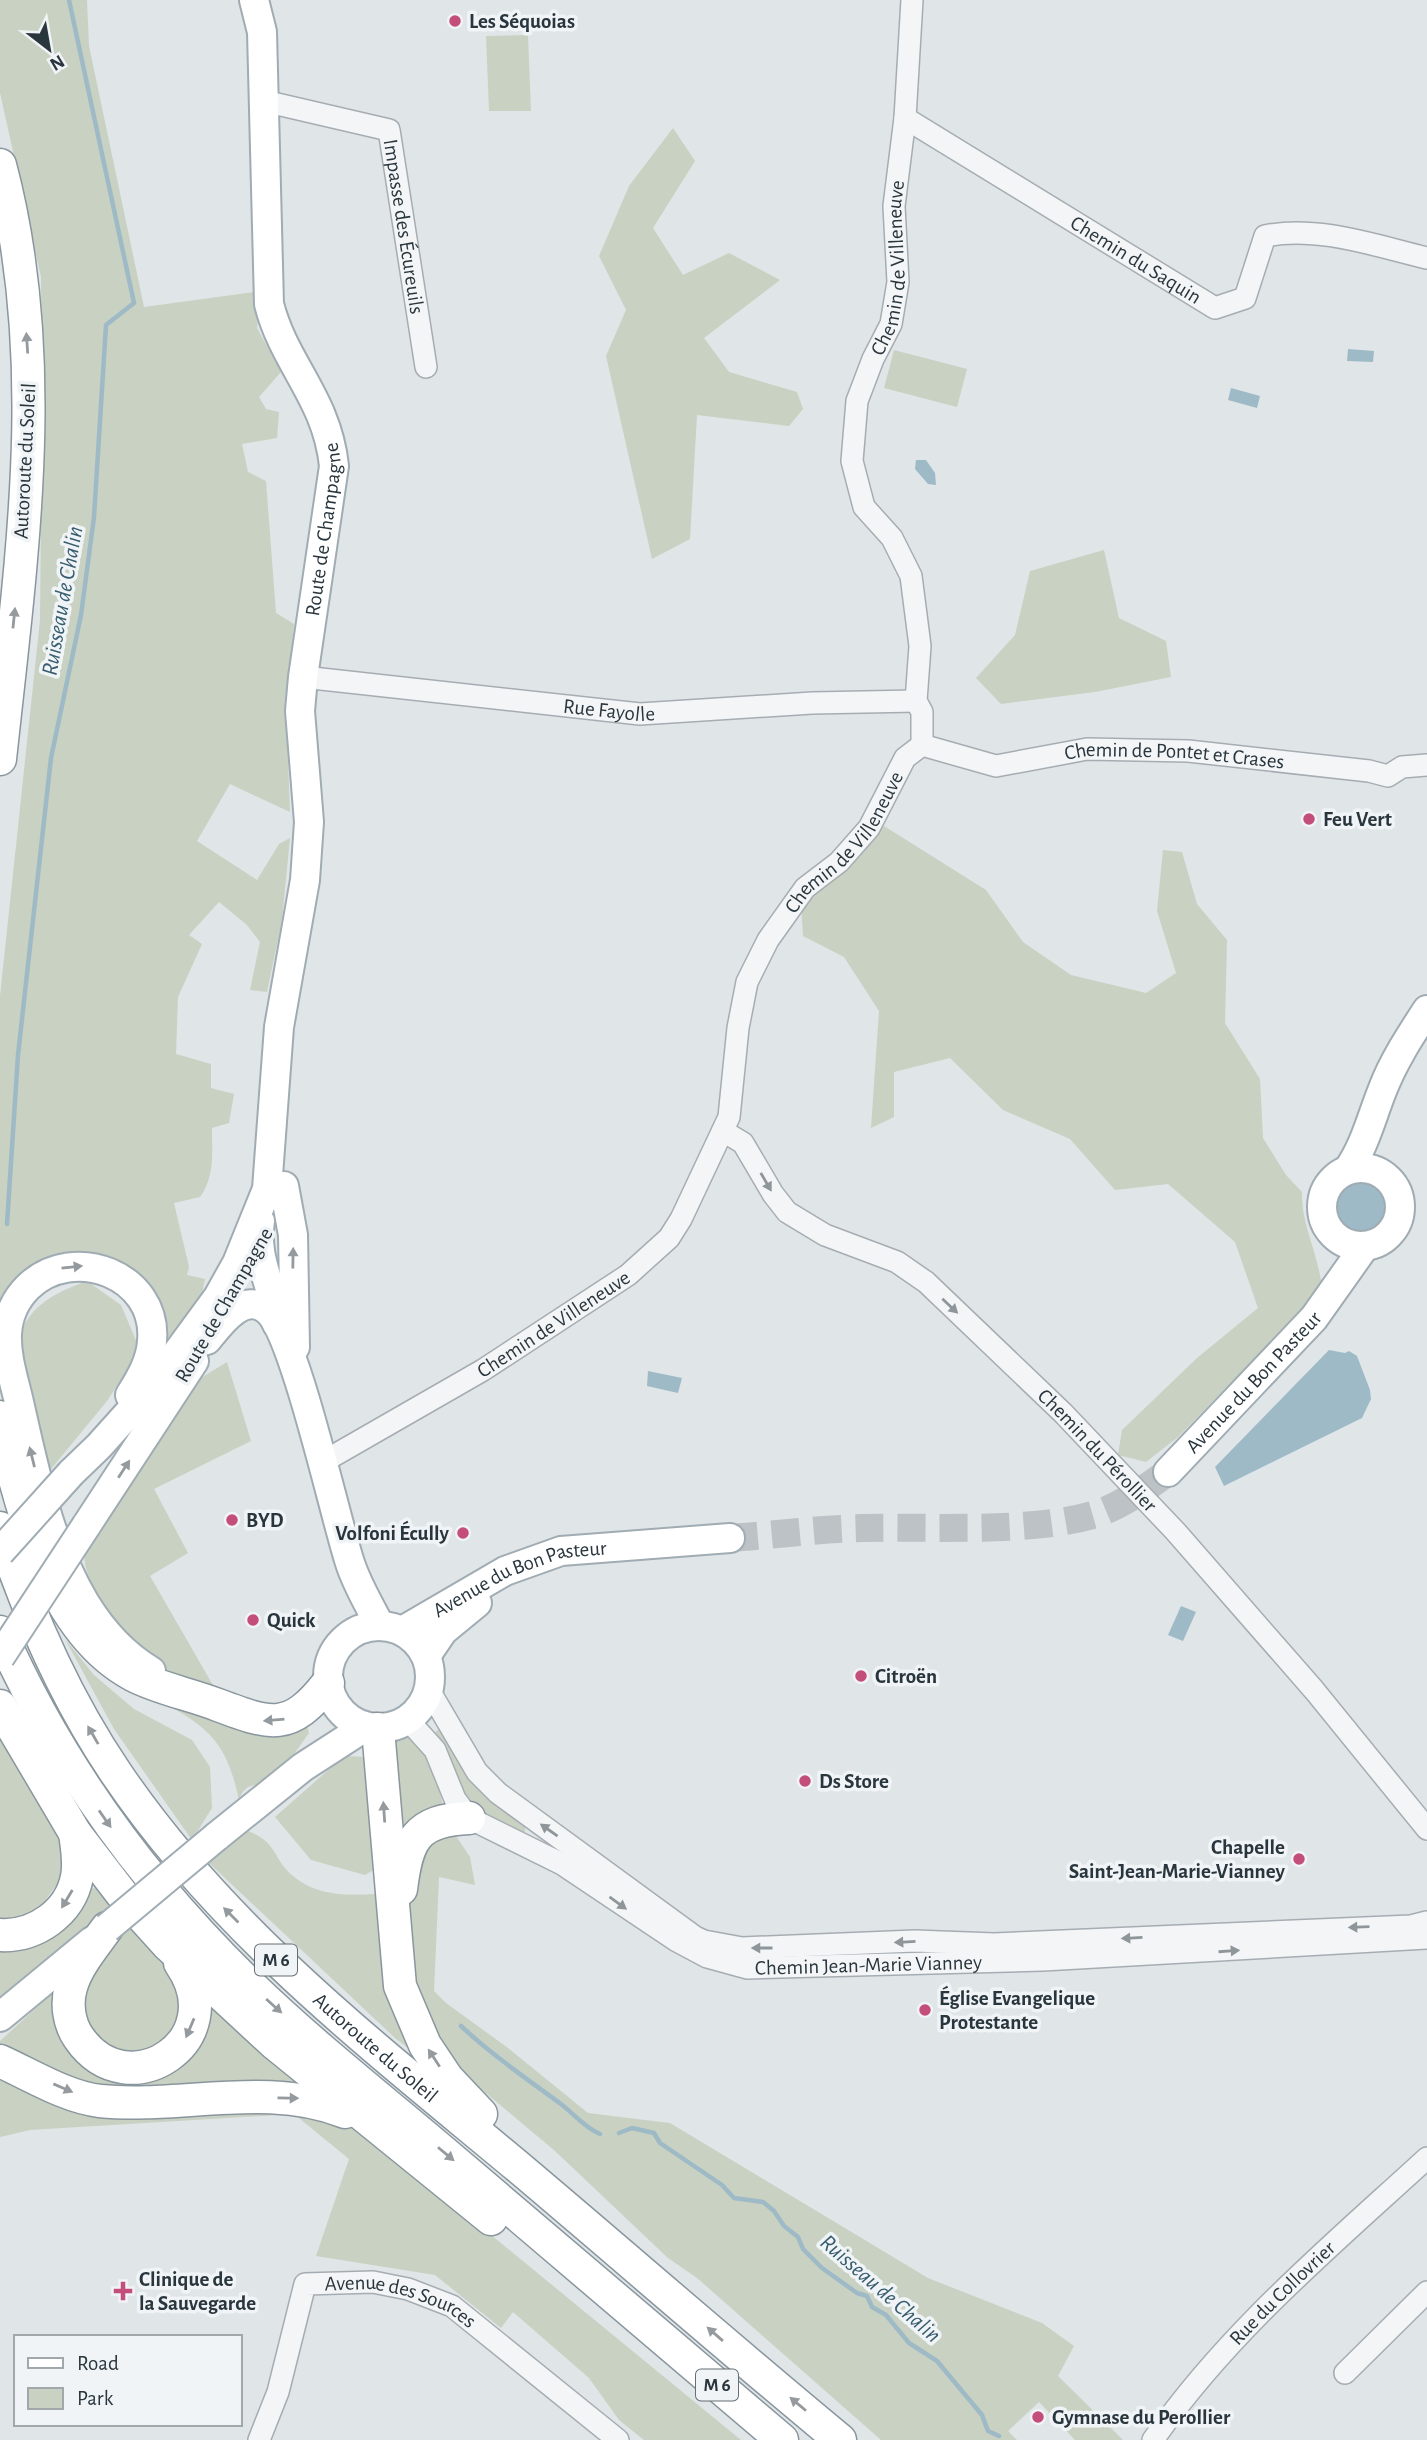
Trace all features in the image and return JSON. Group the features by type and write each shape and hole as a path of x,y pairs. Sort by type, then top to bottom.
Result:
{"highway":[{"name":"Autoroute du Soleil","path":"0,166 17,244 25,309 29,422 24,514 0,759"},
{"path":"0,1417 18,1490 35,1538 68,1613 102,1652 132,1675 164,1689 206,1700 261,1721 283,1721 306,1708 328,1684"},
{"name":"Autoroute du Soleil","path":"0,1528 43,1640 72,1698 114,1771 162,1837 210,1894 327,2007 840,2440"},
{"name":"Autoroute du Soleil","path":"0,1632 50,1733 104,1819 137,1862 206,1940 304,2034 782,2440"},
{"path":"0,1706 75,1833 121,1893 168,1945 274,2043 365,2119 612,2315 653,2330"},
{"path":"371,1728 400,1986 425,2045 447,2078 502,2134 627,2246 672,2296"},
{"path":"394,1929 406,1851 415,1838 438,1821 469,1818"},
{"path":"0,1935 18,1934 36,1928 55,1916 67,1901 77,1875 75,1833"},
{"path":"107,1928 76,1973 69,1998 69,2010 75,2031 85,2046 101,2059 113,2064 135,2068 157,2063 174,2052 191,2031 196,2011 194,1986 168,1945"},
{"path":"0,2061 97,2100 125,2102 294,2097 332,2106 365,2119"}],"main road":[{"name":"Route de Champagne","path":"0,1657 207,1340 258,1254 272,1225 284,1186 309,822 300,710 334,466 317,400 277,328 269,304 262,32 254,0"},
{"name":"Route de Champagne","path":"0,1552 71,1473 128,1417 192,1335 237,1262 262,1204 270,1175 273,1081 279,1027 302,904"},
{"name":"Avenue du Bon Pasteur","path":"1334,1289 1337,1238 1324,1220 1323,1199 1332,1181 1348,1170 1366,1141 1383,1088 1406,1042 1427,1010"},
{"name":"Avenue du Bon Pasteur","path":"1168,1472 1314,1318 1365,1245 1389,1234 1398,1216 1397,1192 1381,1174 1379,1148 1386,1115 1398,1082 1427,1032"},
{"path":"1348,1170 1359,1168 1381,1174"},
{"path":"284,1186 293,1235 292,1308 297,1375"},
{"path":"262,1204 258,1254 275,1302 277,1324"},
{"path":"1337,1238 1346,1243 1365,1245"},
{"path":"71,1473 121,1410 138,1382 152,1342 150,1317 135,1290 118,1276 89,1266 60,1269 40,1278 18,1300 8,1323 9,1359 39,1487 77,1590 95,1619 117,1644 144,1667 206,1700"},
{"path":"207,1340 228,1315 238,1308 260,1307 268,1311 277,1324 297,1375 351,1566 379,1629"},
{"name":"Avenue du Bon Pasteur","path":"379,1629 531,1559 561,1551 730,1538"},
{"name":"Avenue du Bon Pasteur","path":"426,1656 443,1631 464,1611 514,1581 644,1545"},
{"path":"0,2017 303,1767 371,1728 408,1720 423,1704 429,1690 430,1668 426,1656 414,1639 379,1629 334,1653 328,1684 332,1699 341,1712 371,1728"}],"street":[{"name":"Chemin de Villeneuve","path":"321,1463 483,1370 650,1258 681,1219 729,1117 738,1028 747,982 768,940 805,888 839,862 869,828 905,758 922,745 922,712 916,701 920,646 911,576 892,538 864,507 852,461 857,401 873,359 891,324 898,282 894,206 905,118 912,0"},
{"name":"Impasse des Écureuils","path":"264,101 389,130 426,367"},
{"name":"Chemin du Saquin","path":"905,118 1214,308 1245,298 1265,236 1286,232 1357,241 1427,258"},
{"name":"Rue Fayolle","path":"303,677 640,714 812,703 916,701"},
{"name":"Chemin de Pontet et Crases","path":"922,745 996,766 1087,749 1188,751 1369,771 1388,776 1402,768 1427,765"},
{"name":"Chemin du Pérollier","path":"723,1131 743,1143 773,1194 787,1212 805,1226 878,1253 926,1282 1063,1413 1176,1532 1314,1690 1427,1829"},
{"name":"Chemin Jean-Marie Vianney","path":"429,1690 477,1772 498,1793 704,1941 759,1949 915,1941 994,1944 1411,1926 1427,1922"},
{"path":"408,1720 435,1750 454,1800 469,1818"},
{"name":"Chemin Jean-Marie Vianney","path":"469,1818 562,1864 642,1920 707,1957 766,1970 844,1965 1071,1959 1427,1938"},
{"path":"844,1965 851,1957 869,1951 873,1944"},
{"name":"Rue du Collovrier","path":"1153,2440 1207,2368 1239,2335 1427,2158"},
{"name":"Avenue des Sources","path":"259,2440 278,2392 305,2284 321,2282 373,2282 408,2289 452,2306 618,2440"},
{"path":"1345,2373 1427,2292"}],"green space":[{"path":"0,0 87,0 89,46 144,307 262,291 257,328 281,372 259,397 266,409 279,412 277,438 242,444 248,472 266,481 276,613 294,624 286,710 290,812 230,784 197,841 257,880 279,844 290,838 282,920 267,992 250,990 260,942 247,925 219,902 189,935 202,944 178,997 176,1054 211,1064 211,1088 234,1094 229,1123 212,1128 212,1164 205,1189 200,1197 174,1203 189,1267 187,1275 205,1279 199,1308 165,1340 110,1261 0,1304 0,996 40,620 42,411 41,277 0,93"},
{"path":"528,35 531,111 489,111 486,36"},
{"path":"673,128 695,161 653,228 683,275 729,253 780,280 704,338 729,372 797,392 803,409 789,426 697,415 690,539 652,559 606,356 626,310 599,256 629,186"},
{"path":"894,350 967,369 957,407 884,388"},
{"path":"1104,550 1119,618 1166,641 1171,677 1095,692 1001,704 976,678 1015,635 1030,571"},
{"path":"884,826 986,890 1023,942 1071,975 1146,993 1176,973 1157,911 1163,850 1182,852 1197,904 1227,940 1225,1023 1260,1079 1263,1138 1286,1175 1302,1192 1304,1217 1322,1289 1178,1437 1146,1462 1118,1455 1122,1430 1197,1358 1258,1308 1235,1242 1168,1184 1115,1190 1070,1139 1003,1110 950,1058 894,1072 894,1117 871,1128 879,1011 844,957 803,936 801,903"},
{"path":"87,1281 121,1305 140,1350 107,1401 47,1474 25,1381 20,1337 24,1326 37,1308 66,1289"},
{"path":"227,1362 251,1441 154,1489 188,1553 150,1576 214,1687 164,1668 120,1628 98,1597 90,1580 84,1547 196,1381"},
{"path":"65,1639 94,1675 134,1709 192,1740 210,1767 212,1808 192,1840 114,1729"},
{"path":"162,1702 306,1722 309,1733 294,1754 257,1785 245,1789 239,1800 229,1765 215,1740 193,1721"},
{"path":"441,1727 525,1821 525,1836 493,1820 472,1804 433,1734"},
{"path":"407,1730 428,1757 444,1810 397,1850 388,1739"},
{"path":"0,1736 61,1839 62,1877 42,1905 23,1917 0,1919"},
{"path":"344,1756 369,1757 375,1869 365,1875 311,1860 275,1817"},
{"path":"248,1831 265,1840 287,1870 312,1888 333,1893 377,1894 424,2060 395,2038 208,1862"},
{"path":"432,1832 454,1833 470,1857 475,1885 439,1877 434,1991 446,2003 508,2048 588,2113 670,2123 928,2278 1042,2323 1074,2346 1058,2376 1123,2440 1075,2440 1039,2402 1008,2431 1017,2440 881,2440 697,2278 668,2258 555,2151 456,2068 411,1990 405,1943 409,1869"},
{"path":"95,1887 113,1903 0,2001 0,1939"},
{"path":"134,1924 174,1974 182,2009 168,2040 139,2055 104,2046 85,2019 76,1997 105,1948"},
{"path":"61,1985 66,2035 130,2078 206,1992 303,2086 97,2093 0,2054 0,2041"},
{"path":"0,2069 43,2087 260,2102 344,2122 396,2157 741,2440 644,2440 619,2420 589,2378 513,2312 501,2328 435,2275 316,2256 349,2159 294,2114 30,2130 0,2137"}],"water":[{"path":"1348,349 1374,351 1373,362 1347,361"},
{"path":"1231,388 1260,396 1257,408 1228,400"},
{"path":"916,460 926,460 935,473 936,485 928,484 915,469"},
{"path":"1361,1182 1379,1189 1386,1207 1379,1225 1361,1232 1343,1225 1336,1207 1343,1189"},
{"path":"1329,1350 1345,1353 1349,1351 1357,1356 1371,1399 1362,1418 1224,1486 1215,1467"},
{"path":"648,1371 682,1378 678,1393 647,1386"},
{"path":"1181,1606 1196,1612 1183,1641 1168,1635"}],"waterway":[{"name":"Ruisseau de Chalin","path":"7,1224 18,1055 51,758 81,615 94,517 106,325 134,303 69,0"},
{"name":"Ruisseau de Chalin","path":"461,2026 584,2125 600,2134"},
{"name":"Ruisseau de Chalin","path":"619,2133 632,2128 654,2133 660,2143 722,2185 734,2198 763,2202 774,2211 784,2226 798,2237 803,2249 822,2268 857,2293 867,2296 872,2307 886,2315 909,2343 937,2361 982,2415 988,2431 999,2436"}],"tunnel":[{"path":"730,1538 847,1529 983,1528 1073,1520 1108,1509 1135,1495 1168,1472"}],"place":[{"name":"Les Séquoias","path":"455,21"},
{"name":"Feu Vert","path":"1309,819"},
{"name":"BYD","path":"232,1520"},
{"name":"Volfoni Écully","path":"463,1533"},
{"name":"Quick","path":"253,1620"},
{"name":"Citroën","path":"861,1676"},
{"name":"Ds Store","path":"805,1781"},
{"name":"Chapelle Saint-Jean-Marie-Vianney","path":"1299,1859"},
{"name":"Église Evangelique Protestante","path":"925,2010"},
{"name":"Clinique de la Sauvegarde","path":"123,2291"},
{"name":"Gymnase du Perollier","path":"1038,2417"}]}
